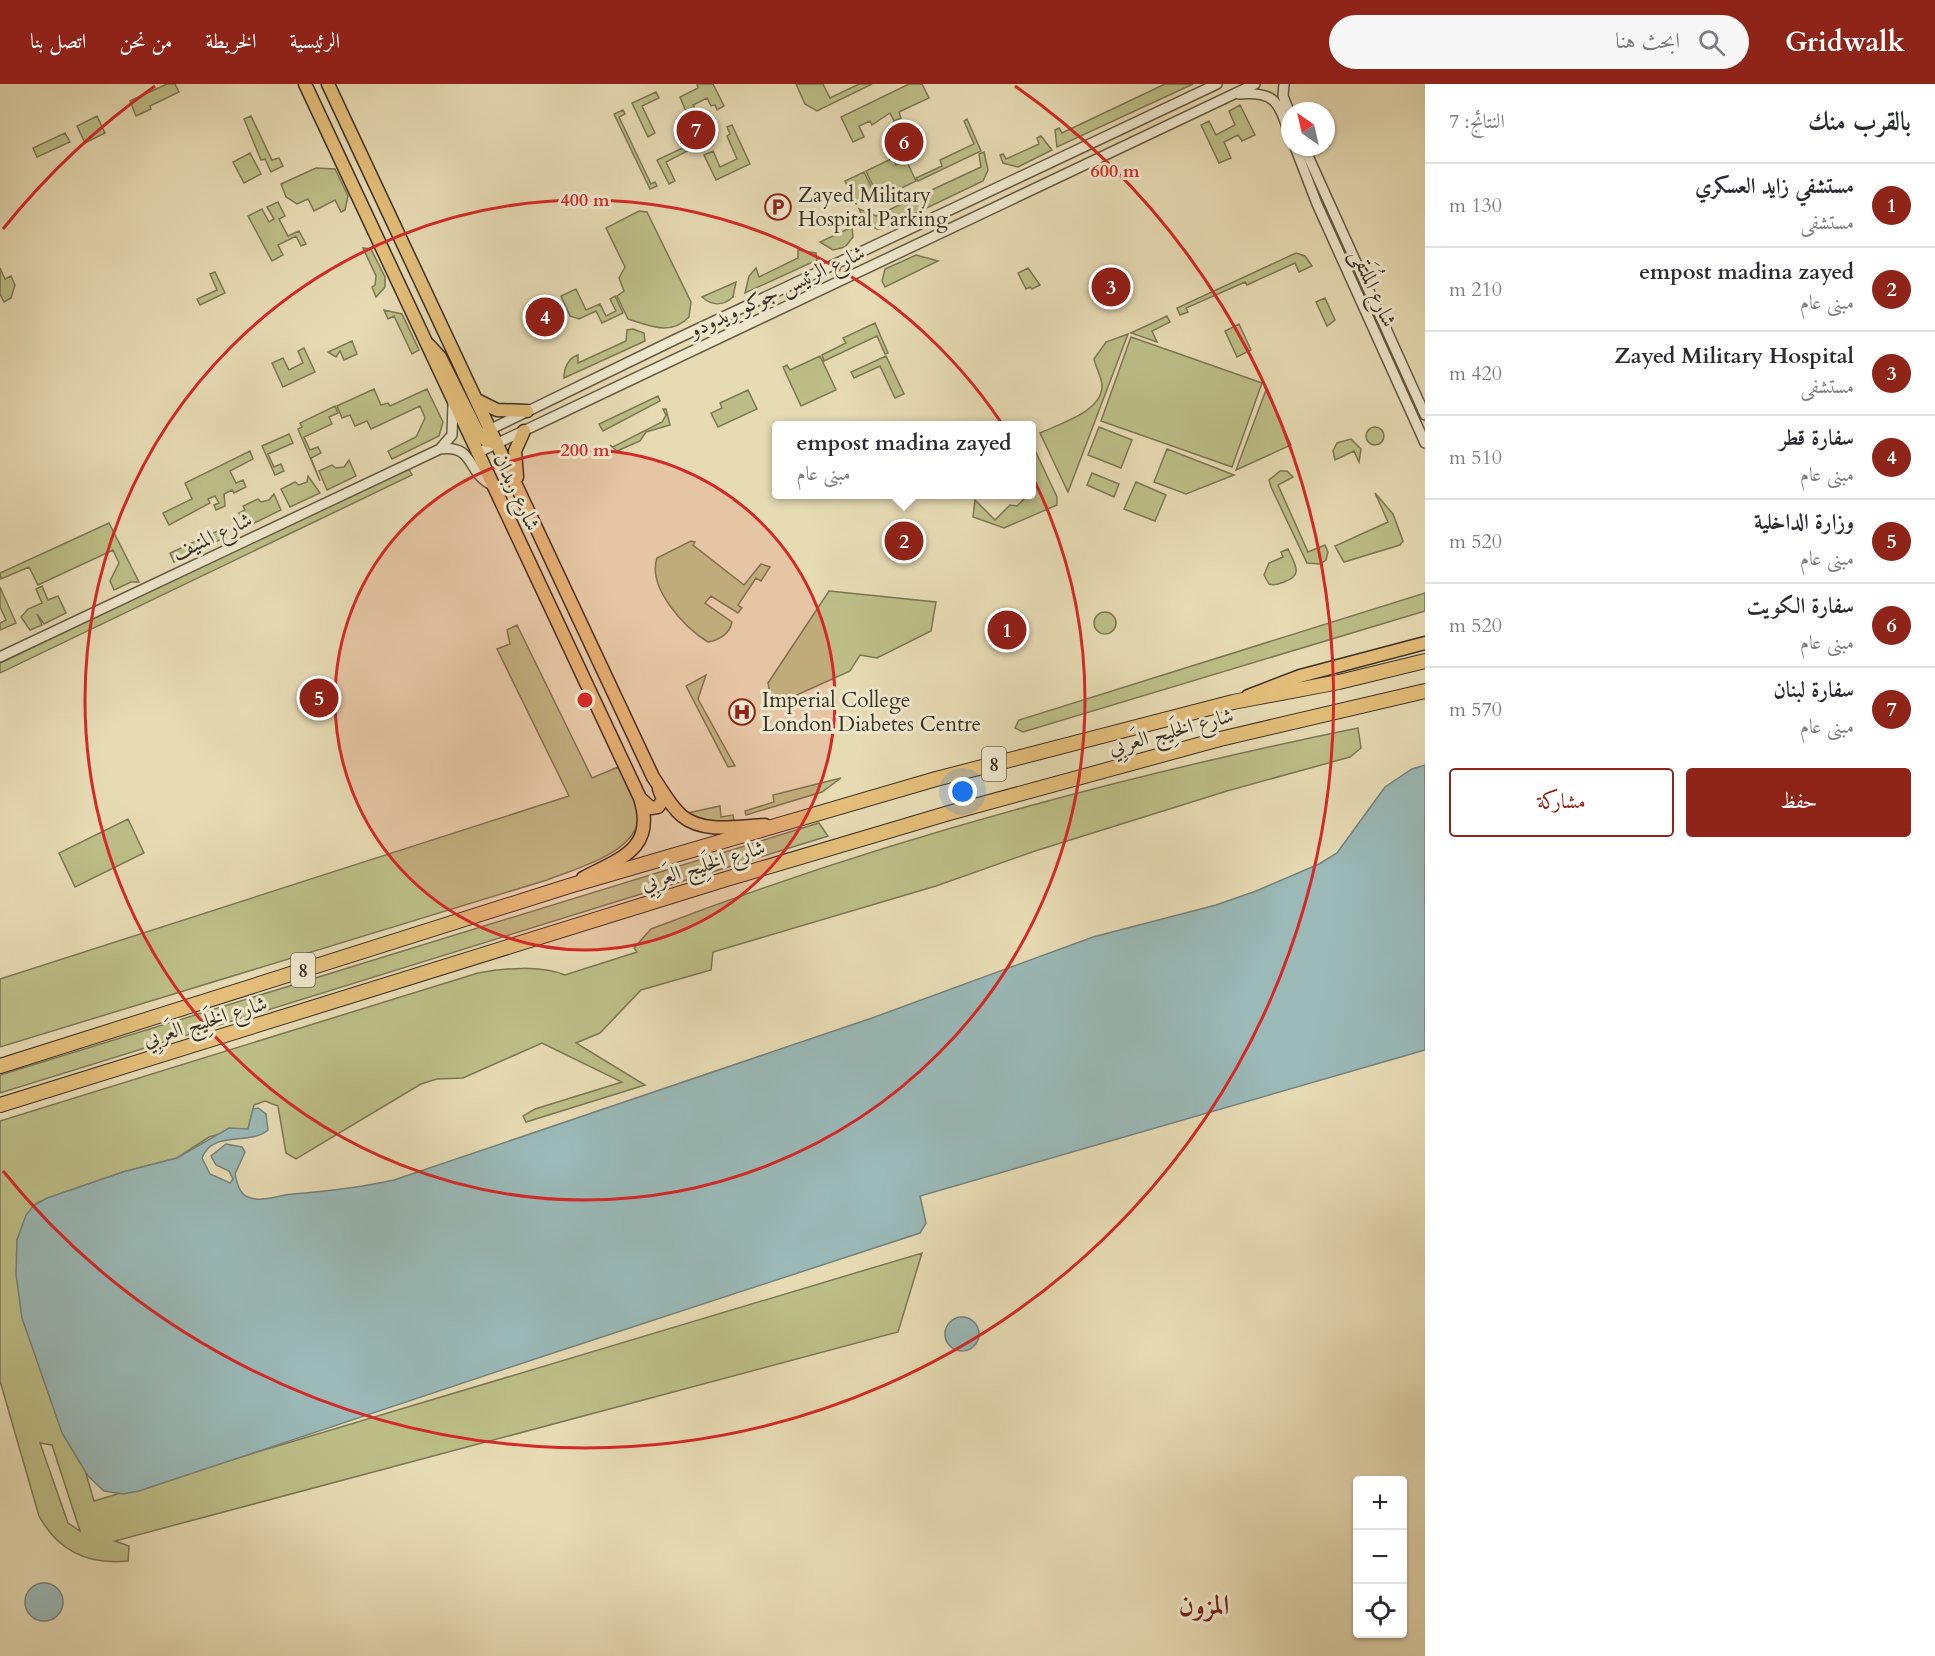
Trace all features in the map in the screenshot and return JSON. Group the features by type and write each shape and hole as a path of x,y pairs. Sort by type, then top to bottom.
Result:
{"highway":[{"name":"شارع الخَلِيج العَربِي","path":"0,1066 569,886 936,779 1233,702 1339,682 1425,661"},
{"name":"شارع الخَلِيج العَربِي","path":"0,1105 90,1079 723,880 949,813 1220,739 1425,691"},
{"path":"0,1055 36,1055"},
{"path":"0,1113 90,1079"}],"main road":[{"name":"شارع ربدان","path":"305,84 453,404 480,434 497,443 653,777 681,815 694,823 712,827 782,825"},
{"name":"شارع ربدان","path":"328,84 477,400 480,434 477,453 640,798 645,818 638,843 624,856 569,886"},
{"path":"423,340 440,357 480,434"},
{"path":"477,400 497,410 527,411"},
{"path":"519,490 515,451 524,431"},
{"path":"1233,702 1299,676 1425,642"},
{"path":"640,798 651,808 660,805 662,796 653,777"}],"street":[{"name":"شارع الرئيس جوكو ويدودو","path":"480,434 557,395 1217,84"},
{"name":"شارع الرئيس جوكو ويدودو","path":"477,453 1255,84"},
{"path":"1284,84 1283,96 1285,102"},
{"path":"1233,94 1261,92 1272,97 1281,113"},
{"name":"شارع المُلتَقى","path":"1298,156 1320,212 1425,443"},
{"name":"شارع المُلتَقى","path":"1308,156 1425,415"},
{"path":"557,395 559,404 565,411"},
{"path":"440,449 452,435 453,404"},
{"path":"440,449 454,448 463,452 480,477 492,486"},
{"name":"شارع المنيف","path":"0,657 440,449"}],"green space":[{"path":"167,84 175,84 179,92 150,106 151,109 136,116 130,101"},
{"path":"697,84 713,84 724,106 717,110 715,105 711,106 707,98 693,105 696,110 687,114 680,97 698,88"},
{"path":"796,84 823,84 830,98 859,84 872,84 817,111 805,104"},
{"path":"909,84 922,84 929,98 899,112 901,118 894,121 890,113 872,125 870,121 859,126 864,137 853,142 841,117"},
{"path":"1165,84 1193,84 1057,147 1055,130 1059,128 1062,133"},
{"path":"656,92 659,98 642,106 655,133 648,137 632,103"},
{"path":"1240,105 1255,135 1242,141 1238,135 1224,142 1231,158 1219,163 1201,125 1209,121 1216,135 1235,125 1229,111"},
{"path":"623,110 625,114 619,117 651,184 655,182 657,186 650,189 614,114"},
{"path":"97,116 105,133 85,143 77,126"},
{"path":"251,116 272,160 279,158 283,166 271,172 265,159 261,160 244,119"},
{"path":"967,119 981,151 918,181 916,178 942,166 940,160 974,144 964,121"},
{"path":"732,125 750,164 716,180 704,155 713,151 720,167 737,159 727,136 730,134 727,127"},
{"path":"65,133 70,142 37,157 33,148"},
{"path":"1041,136 1052,150 1018,167 1003,163 1000,155 1003,154 1006,159 1039,144 1037,138"},
{"path":"691,144 693,148 666,162 675,181 669,184 657,160"},
{"path":"984,152 988,170 983,181 885,228 877,229 865,223 859,209 876,216 981,167 979,154"},
{"path":"250,153 261,174 244,183 233,162"},
{"path":"893,158 896,165 906,160 916,181 879,199 866,171"},
{"path":"316,168 335,169 348,196 345,210 341,212 335,200 314,211 308,199 297,204 286,197 281,184"},
{"path":"864,172 875,195 856,204 845,181"},
{"path":"278,202 285,216 279,219 288,236 299,231 306,244 301,246 296,236 278,245 283,255 272,261 248,216 262,209 269,222 274,219 267,207"},
{"path":"639,211 647,212 691,302 689,317 682,323 668,328 628,319 617,296 624,291 619,278 625,267 606,228"},
{"path":"852,227 853,237 845,247 833,250 820,242"},
{"path":"363,248 371,249 385,277 385,287 376,297 372,287 375,285 376,276"},
{"path":"798,250 816,253 817,260 745,293 749,276 756,268 759,277 798,258"},
{"path":"1296,253 1305,256 1312,266 1299,272 1295,263 1247,285 1245,282 1186,308 1188,312 1180,315 1177,308"},
{"path":"916,255 938,261 885,287 882,281 885,269"},
{"path":"0,268 5,279 11,276 15,285 11,298 4,302 0,294"},
{"path":"1028,268 1040,285 1032,289 1030,287 1026,289 1018,273"},
{"path":"215,272 225,293 200,305 197,299 217,290 210,274"},
{"path":"736,282 733,297 725,302 714,303 702,297"},
{"path":"576,289 586,310 600,304 606,316 616,311 610,299 615,296 623,313 602,323 596,311 579,319 570,316 561,296"},
{"path":"1325,298 1335,320 1327,326 1316,302"},
{"path":"384,310 402,314 419,350 412,354 394,316 388,319"},
{"path":"1167,316 1170,322 1152,331 1157,342 1131,333"},
{"path":"875,323 888,353 885,354 877,336 824,361 822,355 846,343 843,338"},
{"path":"1239,324 1251,350 1237,357 1225,331"},
{"path":"633,329 644,333 645,341 564,378 566,367 572,358 578,355 578,363 626,341 627,330"},
{"path":"1128,334 1068,492 1040,433 1078,416 1095,403 1102,386 1094,359 1106,342"},
{"path":"1131,337 1262,383 1232,467 1101,421"},
{"path":"352,341 357,354 344,360 340,351 336,357 328,352"},
{"path":"304,348 315,372 283,387 272,363 283,358 289,370 303,363 298,351"},
{"path":"820,356 836,390 801,406 783,367 787,365 790,370"},
{"path":"886,356 904,394 895,398 880,366 854,378 851,372"},
{"path":"374,389 381,405 388,403 390,406 427,389 443,422 439,436 392,459 388,451 416,437 425,418 420,406 371,429 367,421 355,426 350,415 342,418 337,406"},
{"path":"748,390 757,409 718,427 711,413 722,408 720,403"},
{"path":"1266,390 1291,445 1236,470"},
{"path":"658,396 660,401 603,431 599,424"},
{"path":"335,406 338,413 329,417 332,424 304,437 310,450 318,447 321,453 311,458 320,481 298,429 302,427 300,423"},
{"path":"663,409 666,409 670,425 646,432 640,441 617,451 610,445 613,447 662,422 666,415"},
{"path":"1099,427 1132,440 1121,468 1088,455"},
{"path":"1371,427 1379,427 1384,432 1382,443 1371,445 1366,440 1366,432"},
{"path":"289,434 293,443 268,454 274,467 281,464 284,471 275,475 262,446"},
{"path":"1351,439 1361,449 1359,462 1354,451 1335,460 1333,451 1337,443"},
{"path":"1167,449 1234,475 1186,494 1154,482"},
{"path":"250,451 253,459 230,471 236,483 243,480 246,487 234,493 232,490 224,494 225,506 216,510 214,505 219,503 215,496 208,499 210,503 169,525 163,513 192,499 185,483"},
{"path":"1036,452 1057,497 1057,505 1004,528 973,517 975,500 995,520 1010,505 1017,506 1024,499 1036,499"},
{"path":"349,460 356,476 327,490 319,471 332,465 336,468 344,467"},
{"path":"408,467 412,475 0,673 0,663"},
{"path":"1280,471 1287,471 1293,477 1278,485 1308,552 1325,545 1328,552 1326,560 1320,564 1307,563 1271,487 1269,480"},
{"path":"1092,473 1119,484 1114,497 1087,485"},
{"path":"308,476 320,493 290,507 281,489 295,482 299,485 307,482"},
{"path":"1136,482 1166,495 1155,521 1124,509"},
{"path":"1375,493 1393,514 1403,541 1400,545 1344,562 1335,546 1388,522"},
{"path":"274,494 281,510 246,527 239,513 245,510 243,506 258,499 261,502 269,500"},
{"path":"109,523 139,582 131,582 114,590 110,581 119,563 113,550 38,585 29,567 1,579 0,573"},
{"path":"222,529 226,537 174,562 170,553"},
{"path":"691,541 695,542 693,545 744,585 761,564 770,567 761,581 756,578 738,605 742,608 738,613 711,596 705,603 732,622 724,635 708,642 689,627 670,606 658,582 655,570 657,558"},
{"path":"1288,549 1296,573 1290,579 1278,584 1269,584 1264,575 1269,563 1283,557 1281,552"},
{"path":"42,586 48,600 58,596 66,613 44,624 37,614 42,625 30,630 21,617 28,609 42,603 36,589"},
{"path":"0,587 16,623 0,630 0,623 6,620 0,607"},
{"path":"829,591 936,602 931,631 877,658 860,655 850,671 786,700 775,699 770,694 768,683"},
{"path":"1425,593 1425,611 1023,732 1015,728 1019,720"},
{"path":"1105,612 1113,615 1116,623 1113,631 1105,634 1097,631 1094,623 1097,615"},
{"path":"517,625 592,778 618,767 633,797 638,814 636,827 629,839 618,849 547,880 0,1047 0,979 569,796 497,649 510,644 507,630"},
{"path":"706,675 698,699 735,766 728,767 686,686"},
{"path":"1358,728 1361,748 1350,757 1227,791 1035,851 936,886 713,952 711,970 641,990 600,1033 576,1043 645,1085 526,1122 523,1116 535,1109 622,1082 542,1043 463,1078 437,1079 421,1084 296,1159 286,1153 278,1106 265,1101 254,1105 248,1129 238,1129 209,1137 177,1158 123,1172 39,1202 33,1206 17,1240 94,1501 922,1253 898,1332 115,1541 129,1546 128,1561 100,1561 76,1553 55,1538 39,1516 0,1381 0,1121 478,973 522,968 565,975 637,952 634,948 651,929 824,867 1000,814 1268,747","holes":["40,1443 52,1445 80,1531 68,1523"]},
{"path":"841,778 822,792 746,815 745,811 774,802 773,795"},
{"path":"720,806 721,817 733,815 734,820 714,823 688,813"},
{"path":"128,819 144,853 75,887 59,853"},
{"path":"819,823 828,836 0,1093 0,1075"}],"water":[{"path":"1425,765 1425,1050 920,1196 926,1223 920,1233 139,1491 123,1494 104,1491 88,1476 62,1433 22,1318 16,1274 17,1240 26,1215 33,1206 47,1198 123,1172 177,1158 229,1128 248,1129 253,1109 258,1108 266,1114 268,1130 260,1135 214,1144 207,1149 202,1158 210,1174 230,1183 233,1179 229,1171 216,1165 211,1156 226,1144 242,1147 245,1152 235,1174 239,1187 245,1195 254,1199 265,1199 394,1180 872,1018 1093,937 1216,905 1256,891 1319,864 1337,853 1385,787 1412,769"},
{"path":"962,1317 974,1322 979,1334 974,1346 962,1351 950,1346 945,1334 950,1322"},
{"path":"44,1583 57,1589 63,1602 57,1615 44,1621 31,1615 25,1602 31,1589"}],"place":[{"name":"سفارة لبنان","path":"696,130"},
{"name":"سفارة الكويت","path":"904,142"},
{"name":"Zayed Military Hospital Parking","path":"778,207"},
{"name":"Zayed Military Hospital","path":"1111,287"},
{"name":"سفارة قطر","path":"545,317"},
{"name":"empost madina zayed","path":"904,541"},
{"name":"مستشفي زايد العسكري","path":"1007,630"},
{"name":"وزارة الداخلية","path":"319,698"},
{"name":"Imperial College London Diabetes Centre","path":"742,712"}],"district":[{"name":"المزون","path":"1204,1605"}]}
